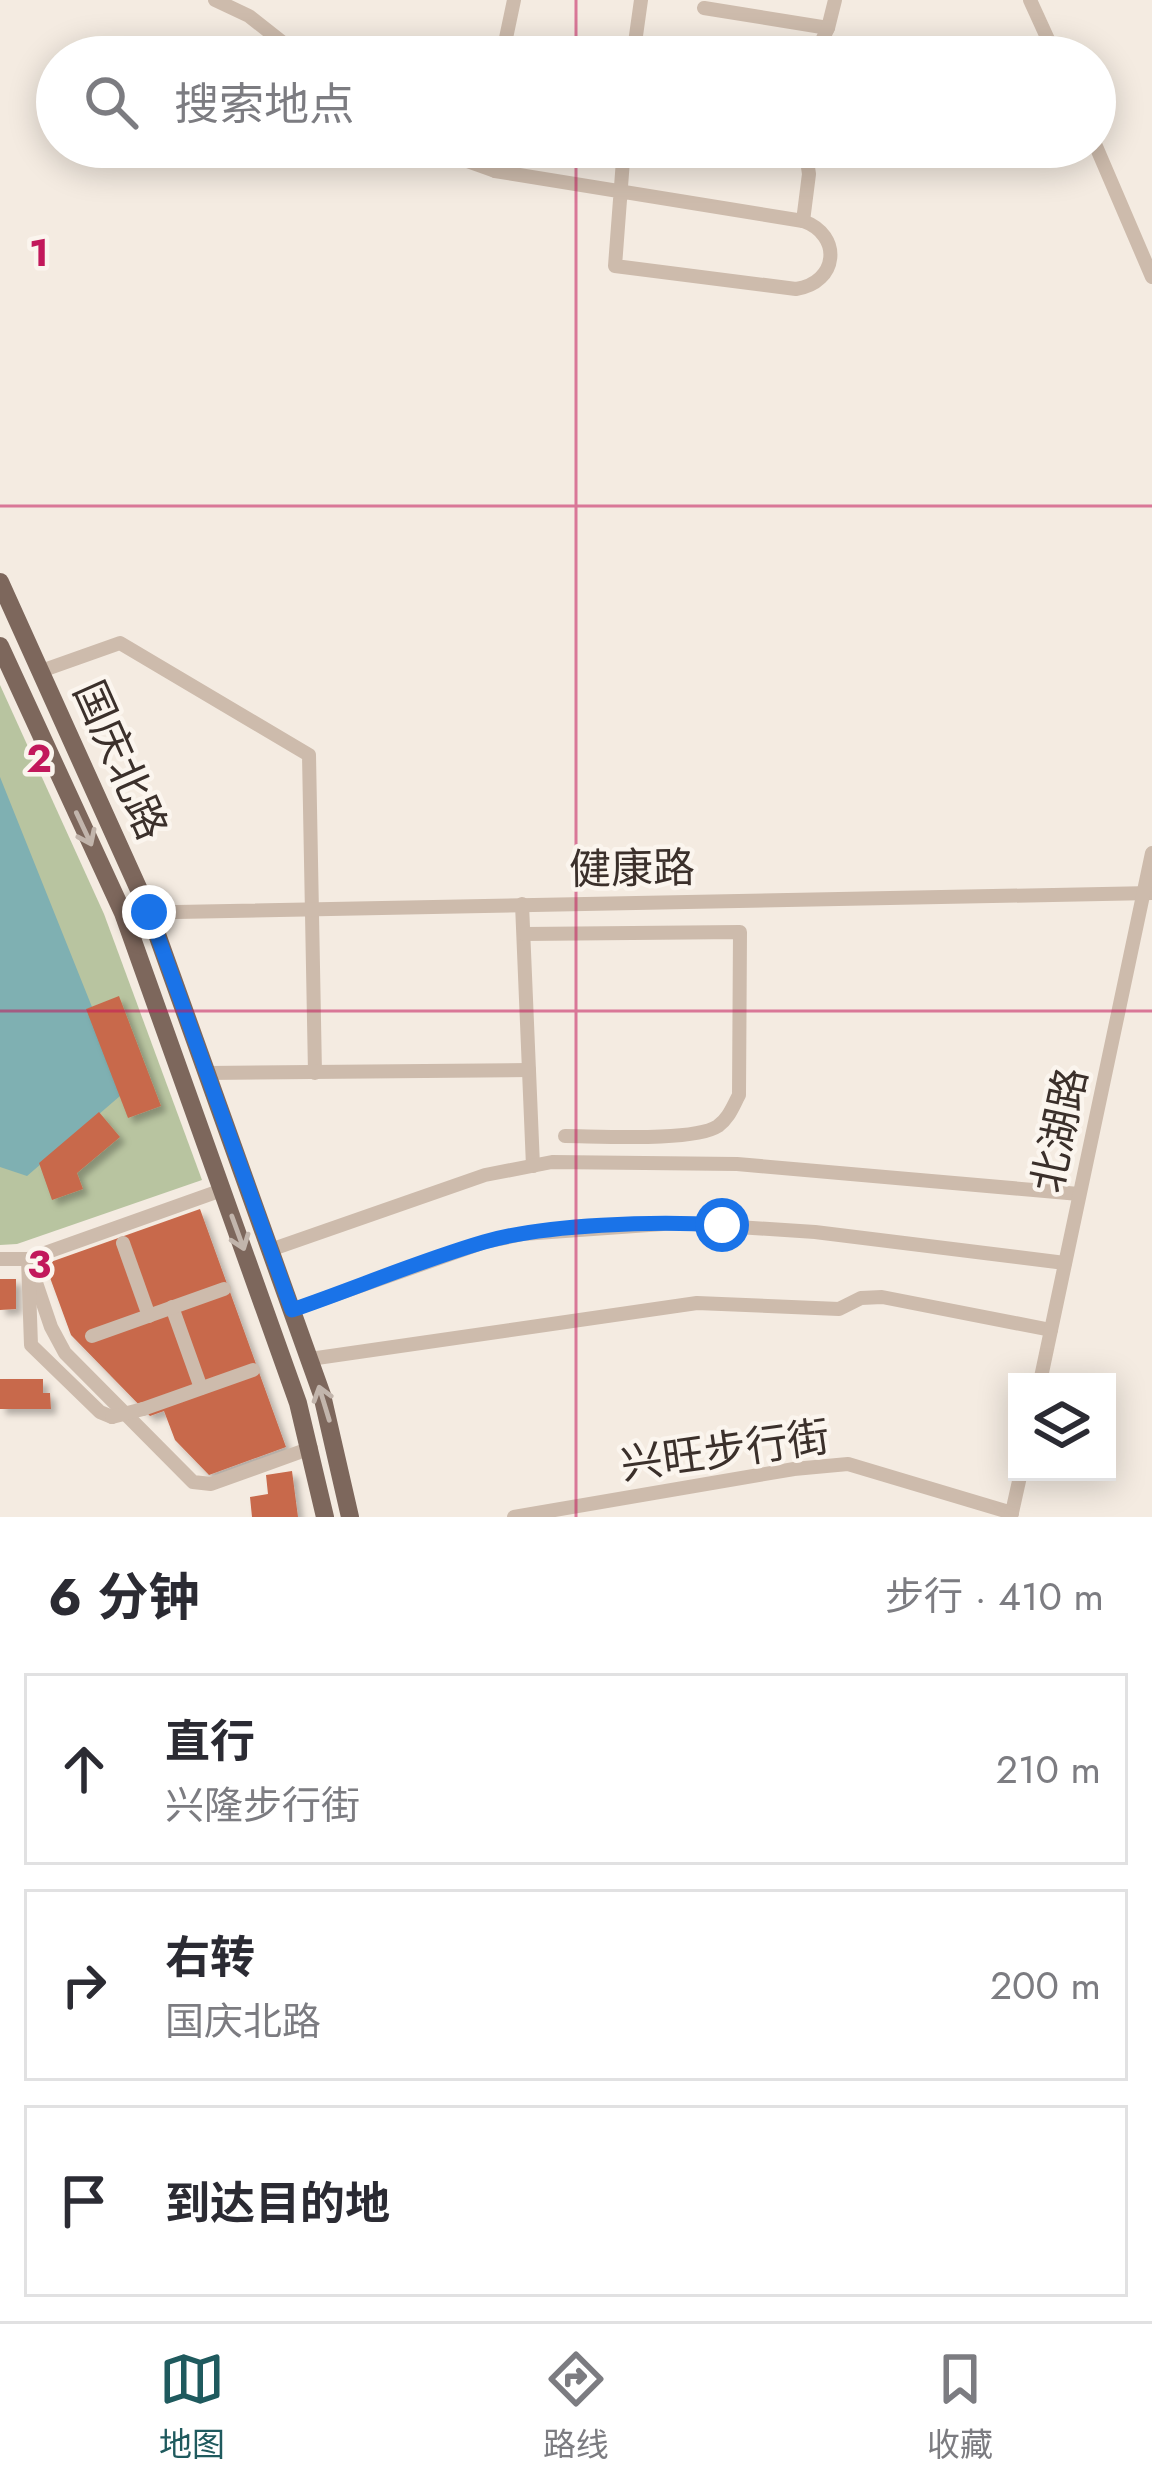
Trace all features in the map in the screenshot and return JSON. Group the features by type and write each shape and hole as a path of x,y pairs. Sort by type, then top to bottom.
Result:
{"main road":[{"name":"国庆北路","path":"0,582 149,912 310,1358 333,1433 350,1517"},
{"name":"国庆北路","path":"0,646 123,913 311,1448 325,1517"}],"street":[{"path":"215,0 249,16 274,36"},
{"path":"249,16 252,0"},
{"path":"506,36 514,0"},
{"path":"636,36 641,0"},
{"path":"824,36 835,0"},
{"path":"1030,0 1046,36"},
{"path":"704,8 828,28"},
{"path":"487,168 495,171 621,191 803,221 826,236 832,256 824,277 804,289 615,266 621,191 623,168"},
{"path":"803,221 808,168"},
{"path":"1106,168 1150,266"},
{"path":"41,671 120,644 309,755 314,1072"},
{"name":"北湖路","path":"1042,1373 1148,892 1152,854"},
{"name":"健康路","path":"123,913 1148,892"},
{"path":"522,904 533,1166"},
{"path":"524,934 740,932 739,1095 730,1114 715,1128 689,1134 565,1136"},
{"path":"207,1073 529,1070"},
{"path":"270,1250 485,1175 552,1162 756,1165 1079,1193"},
{"path":"0,1259 28,1259 222,1190"},
{"path":"292,1310 484,1242 523,1234 677,1222 815,1232 1065,1263"},
{"path":"123,1243 149,1316"},
{"path":"28,1259 29,1339 34,1351 100,1412 112,1417 143,1409 253,1370"},
{"path":"28,1259 65,1353 193,1482 211,1484 311,1448"},
{"path":"92,1336 224,1289"},
{"path":"310,1358 698,1303 838,1309 861,1298 882,1297 1051,1330"},
{"path":"172,1307 201,1388"},
{"name":"兴旺步行街","path":"514,1517 794,1468 848,1464 1012,1515"},
{"path":"1012,1515 1019,1481"}],"green space":[{"path":"0,685 104,914 202,1180 17,1244 0,1245"}],"water":[{"path":"0,777 92,1007 87,1009 120,1096 27,1176 0,1167"}],"building":[{"path":"119,996 161,1106 128,1118 86,1009"},
{"path":"99,1112 120,1137 77,1173 83,1189 52,1200 39,1163"},
{"path":"200,1209 286,1447 209,1475 175,1440 164,1411 150,1416 71,1335 45,1264"},
{"path":"0,1279 16,1279 16,1309 0,1310"},
{"path":"0,1379 43,1379 43,1393 50,1393 51,1409 0,1409"},
{"path":"292,1471 298,1517 252,1517 250,1497 268,1494 266,1475"}],"route":[{"path":"149,912 292,1310 484,1242 523,1234 677,1222 722,1225"}]}
